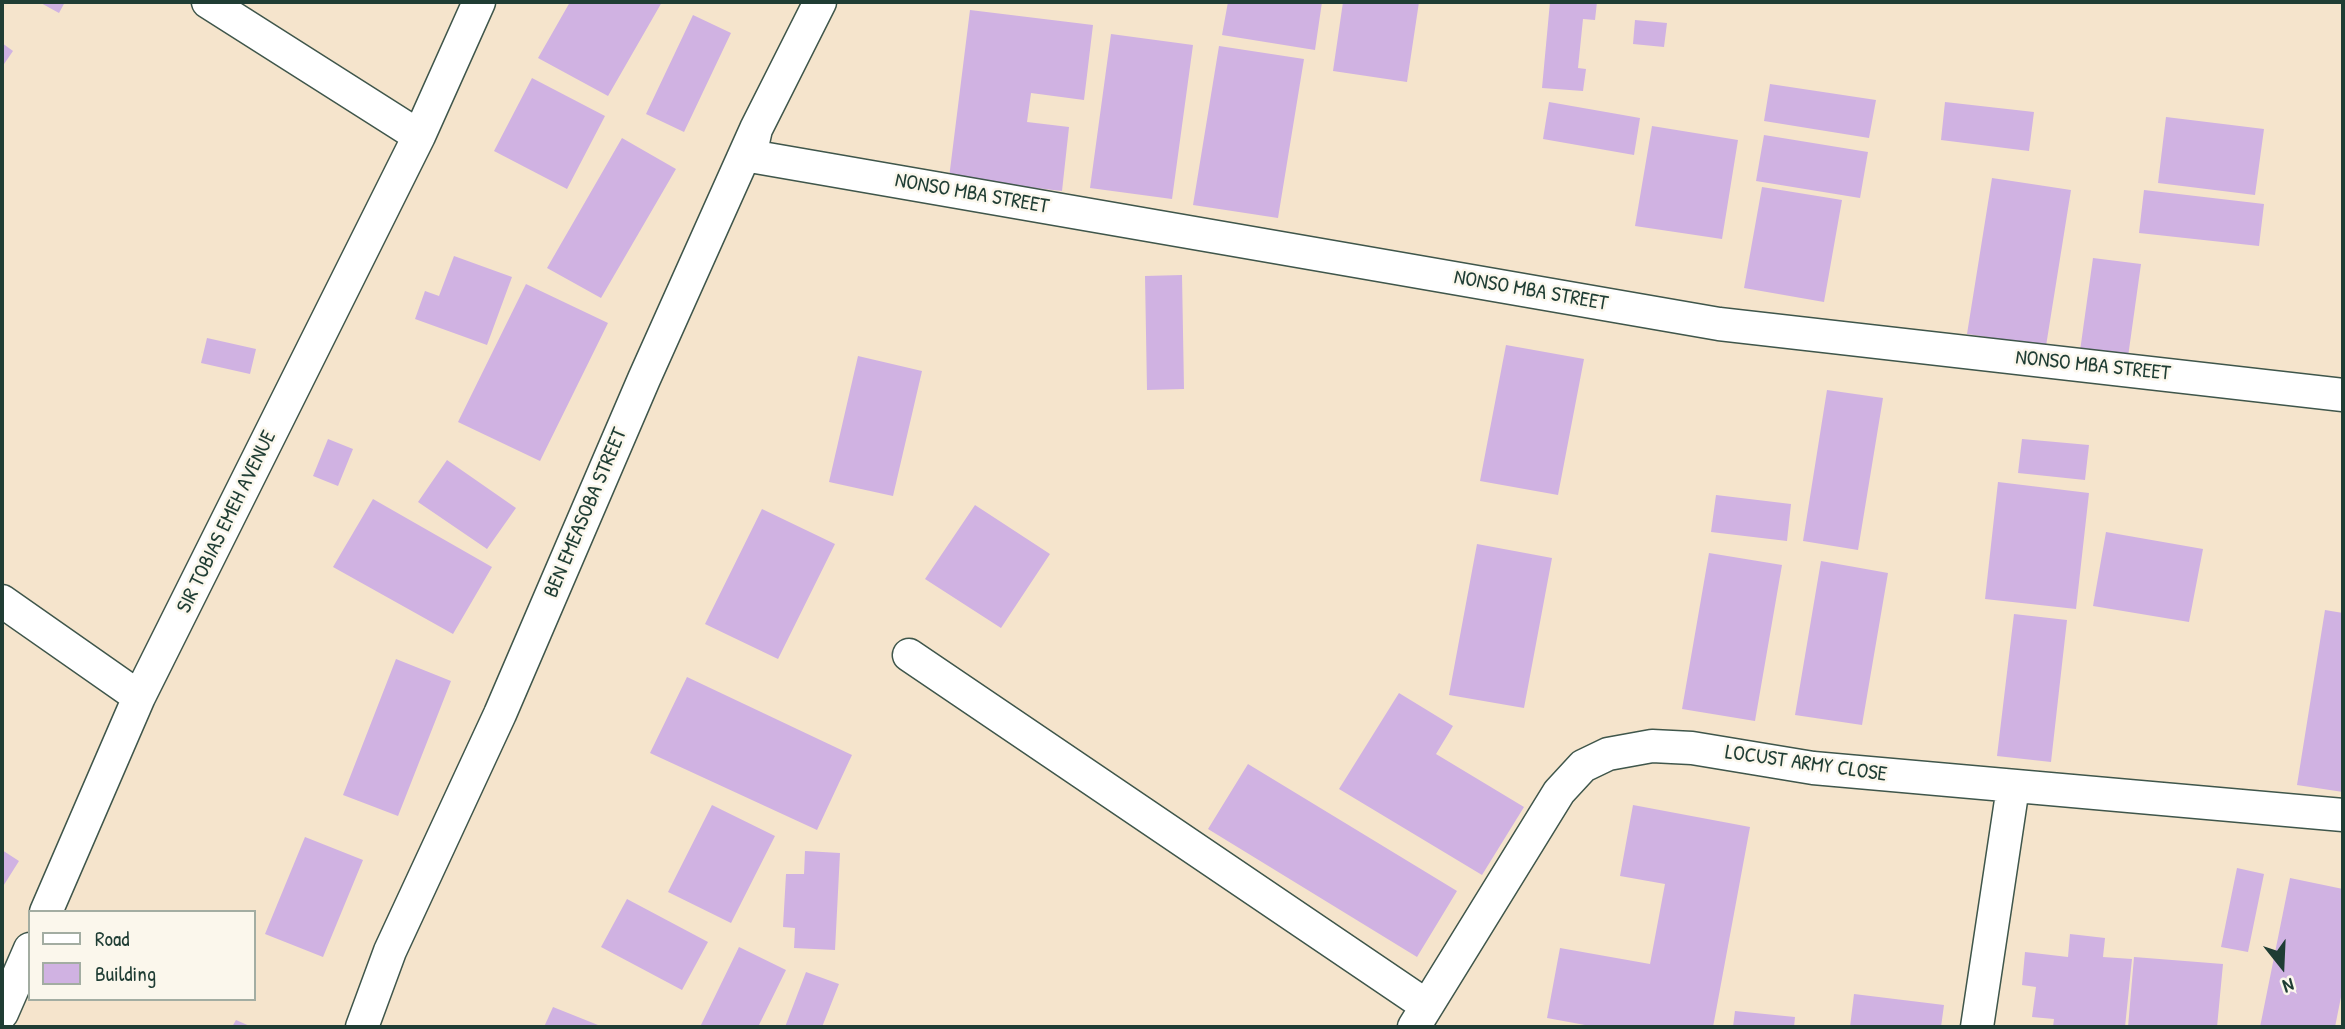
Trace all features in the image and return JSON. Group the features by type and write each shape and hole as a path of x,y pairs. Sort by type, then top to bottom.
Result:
{"street":[{"path":"208,2 419,136"},
{"name":"SIR TOBIAS EMEH AVENUE","path":"47,910 139,697 419,136 479,2"},
{"name":"BEN EMEASOBA STREET","path":"362,1027 390,951 500,714 644,379 756,129 820,2"},
{"name":"NONSO MBA STREET","path":"756,129 750,156 1719,324 2343,395"},
{"path":"2,601 139,697"},
{"path":"909,655 1420,1016"},
{"name":"LOCUST ARMY CLOSE","path":"1420,1016 1559,792 1583,766 1608,754 1652,746 1692,748 1813,768 2343,815"},
{"path":"1978,1027 2012,787"},
{"path":"2,1013 28,954"}],"building":[{"path":"39,2 65,2 59,13"},
{"path":"570,2 662,2 608,96 538,58"},
{"path":"1228,2 1322,2 1315,50 1222,35"},
{"path":"1343,2 1419,2 1407,82 1333,71"},
{"path":"1550,2 1597,2 1595,20 1583,19 1578,68 1586,69 1583,91 1542,88"},
{"path":"970,10 1093,25 1084,100 1031,93 1027,122 1069,127 1062,191 949,178"},
{"path":"693,15 731,33 684,132 646,114"},
{"path":"1635,20 1667,23 1664,47 1633,44"},
{"path":"1111,34 1193,45 1172,199 1090,188"},
{"path":"2,43 13,51 2,67"},
{"path":"1219,46 1304,59 1278,218 1193,205"},
{"path":"532,78 605,116 567,189 494,151"},
{"path":"1770,84 1876,100 1869,138 1764,121"},
{"path":"1549,102 1640,118 1634,155 1543,139"},
{"path":"1945,102 2034,112 2029,151 1941,140"},
{"path":"2166,117 2264,129 2255,195 2158,183"},
{"path":"1652,126 1738,140 1722,239 1635,226"},
{"path":"1764,135 1868,152 1860,198 1756,181"},
{"path":"622,138 676,169 601,298 547,268"},
{"path":"1992,178 2071,190 2046,346 1967,334"},
{"path":"1762,187 1842,200 1824,302 1744,288"},
{"path":"2144,190 2264,204 2259,246 2139,233"},
{"path":"454,256 512,277 487,345 415,319 425,291 439,296"},
{"path":"2093,258 2141,264 2127,364 2079,358"},
{"path":"1182,275 1184,389 1147,390 1145,276"},
{"path":"526,284 608,323 540,461 458,422"},
{"path":"207,338 256,349 250,374 201,363"},
{"path":"1506,345 1584,359 1558,495 1480,481"},
{"path":"858,356 922,371 893,496 829,482"},
{"path":"1827,390 1883,398 1858,550 1803,541"},
{"path":"328,439 353,449 338,486 313,476"},
{"path":"2022,439 2089,445 2085,480 2018,473"},
{"path":"447,460 516,508 487,549 418,502"},
{"path":"1998,482 2089,493 2076,609 1985,599"},
{"path":"1716,495 1791,504 1787,541 1711,532"},
{"path":"373,499 492,567 453,634 333,567"},
{"path":"975,505 1050,554 1001,628 925,579"},
{"path":"762,509 835,544 778,659 705,624"},
{"path":"2106,532 2203,549 2189,622 2093,606"},
{"path":"1477,544 1552,558 1524,708 1449,695"},
{"path":"1709,553 1782,565 1755,721 1682,709"},
{"path":"1821,561 1888,573 1862,725 1795,715"},
{"path":"2325,610 2343,613 2343,792 2297,785"},
{"path":"2014,614 2067,620 2051,762 1997,756"},
{"path":"396,659 451,681 398,816 343,795"},
{"path":"687,677 852,755 817,830 650,753"},
{"path":"1399,693 1453,726 1436,754 1524,807 1482,875 1339,789"},
{"path":"1248,764 1457,891 1417,957 1208,829"},
{"path":"712,805 775,836 731,923 668,892"},
{"path":"1633,805 1750,827 1713,1027 1596,1027 1547,1018 1560,948 1650,964 1665,884 1620,876"},
{"path":"305,837 363,860 323,957 265,934"},
{"path":"2,850 19,861 2,888"},
{"path":"805,851 840,853 835,950 794,948 795,928 783,927 786,874 804,874"},
{"path":"2237,868 2264,874 2248,952 2221,947"},
{"path":"2290,878 2343,889 2343,987 2335,1027 2260,1027"},
{"path":"627,899 708,942 682,990 601,947"},
{"path":"2070,934 2105,938 2103,957 2132,959 2125,1027 2053,1027 2054,1019 2032,1017 2036,987 2022,985 2025,952 2068,957"},
{"path":"739,947 786,970 758,1027 700,1027"},
{"path":"2134,957 2223,964 2217,1027 2128,1027"},
{"path":"806,972 839,984 822,1027 785,1027"},
{"path":"1854,994 1944,1005 1941,1027 1850,1027"},
{"path":"553,1007 603,1027 544,1027"},
{"path":"1735,1011 1795,1017 1794,1027 1733,1027"},
{"path":"236,1020 252,1027 232,1027"}]}
